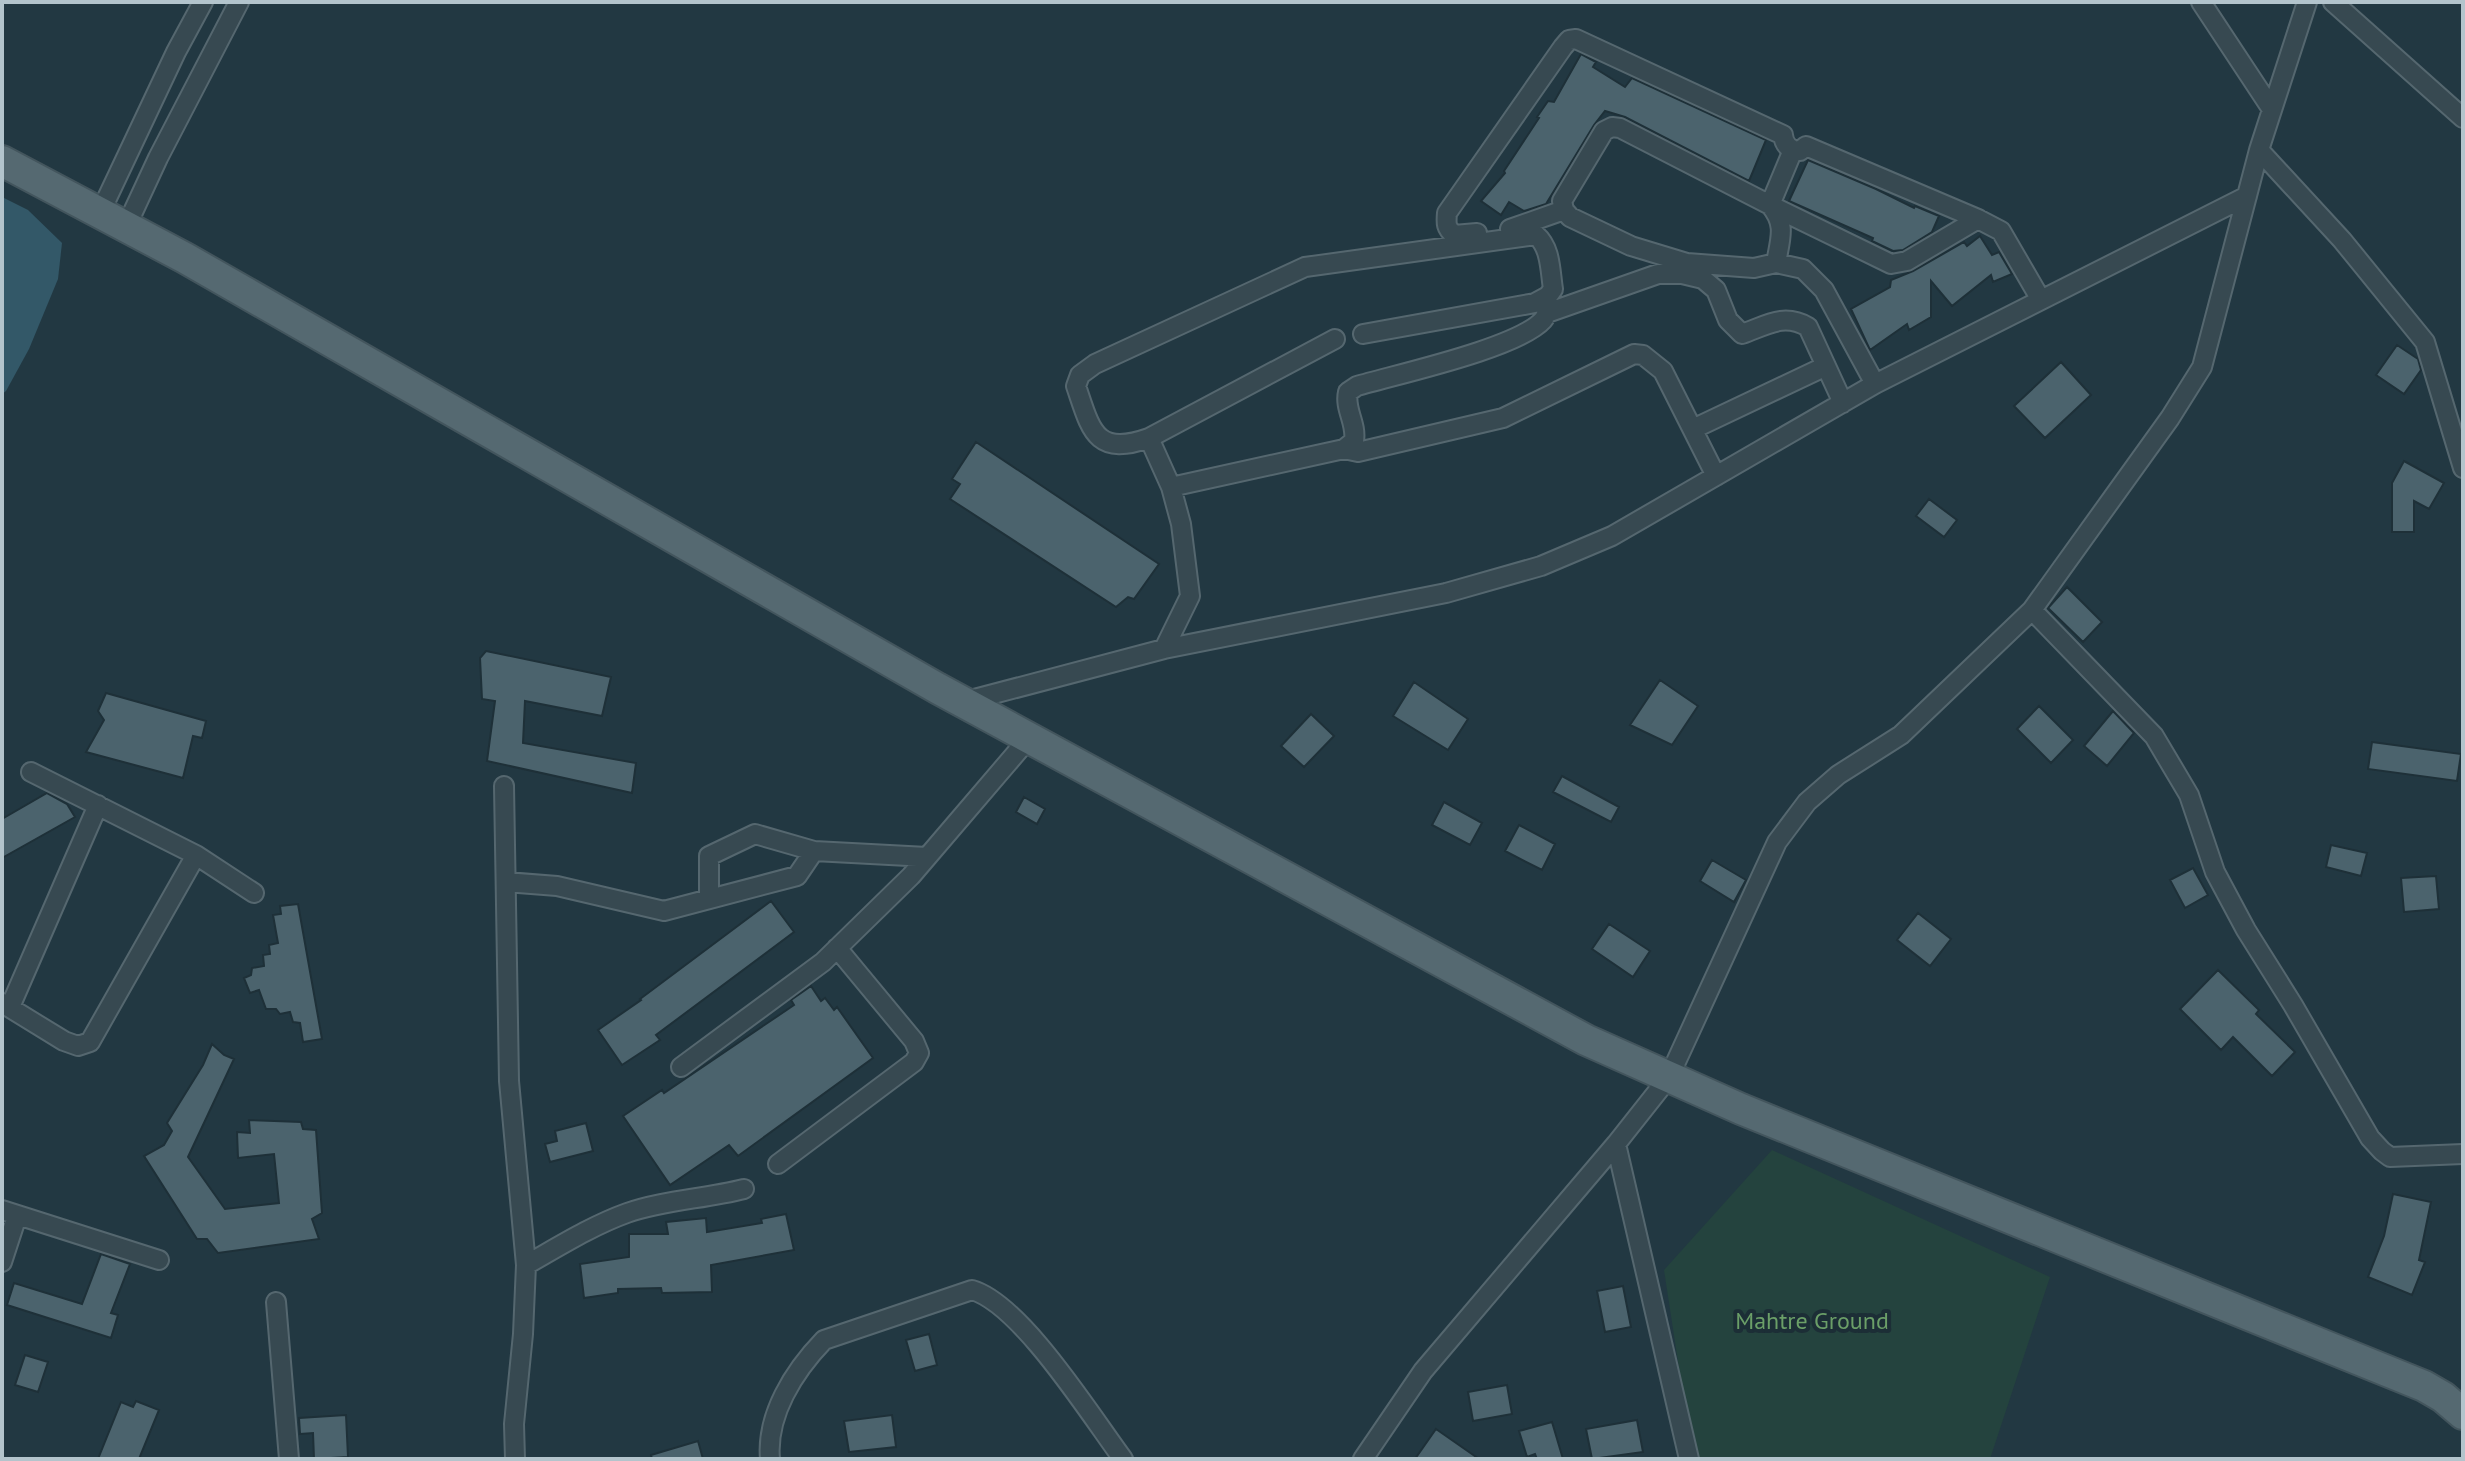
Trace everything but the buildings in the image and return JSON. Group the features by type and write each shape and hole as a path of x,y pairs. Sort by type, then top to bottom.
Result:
{"main road":[{"path":"2,161 185,258 963,702 1586,1040 1741,1109 2424,1386 2463,1414"}],"street":[{"path":"113,220 135,140 203,2"},
{"path":"113,220 161,153 239,2"},
{"path":"2201,2 2271,108"},
{"path":"1370,1457 1423,1371 1669,1077 1777,842 1807,802 1838,775 1901,735 2032,610 2170,418 2202,367 2271,108 2307,2"},
{"path":"2333,2 2463,118"},
{"path":"1564,210 1510,229 1454,235 1446,224 1447,213 1458,197 1569,40 1576,39 1783,135 1784,141 1793,150 1800,151 1806,146 2001,231 2041,300"},
{"path":"1875,384 1824,290 1803,269 1776,263 1754,268 1687,263 1631,246 1570,217 1562,201 1604,131 1612,127 1620,128 1891,264 1907,261 1978,219"},
{"path":"135,140 161,153"},
{"path":"1770,205 1793,150"},
{"path":"2259,150 2342,240 2425,342 2463,468"},
{"path":"963,702 1164,649 1446,593 1541,566 1612,536 1875,384 2247,196"},
{"path":"1770,205 1780,217 1782,230 1776,263"},
{"path":"1335,339 1149,438 1117,446 1091,430 1076,386 1080,375 1095,364 1305,267 1536,235 1543,241 1548,251 1553,289 1542,321 1499,345 1357,386 1348,392 1346,402 1355,433 1354,441 1344,449"},
{"path":"1363,334 1535,303 1547,305 1658,274 1682,274 1703,279 1716,290 1728,320 1742,334 1786,319 1808,327 1843,403"},
{"path":"1171,487 1344,449 1358,452 1503,418 1634,354 1643,355 1663,371 1716,476"},
{"path":"1693,429 1826,366"},
{"path":"1149,438 1171,487 1181,524 1190,596 1164,649"},
{"path":"2032,610 2154,736 2189,795 2215,872 2246,930 2370,1138 2390,1157 2463,1154"},
{"path":"681,1067 823,962 911,876 1029,738"},
{"path":"31,772 196,855 254,893"},
{"path":"504,786 509,1081 526,1265 514,1424 515,1459"},
{"path":"98,805 6,1005 64,1041 78,1046 90,1042 196,855"},
{"path":"709,899 709,856 755,834 814,851 927,857"},
{"path":"506,882 557,886 664,911 797,876 814,851"},
{"path":"778,1164 914,1062 919,1053 914,1041 837,948"},
{"path":"1616,1144 1689,1459"},
{"path":"526,1265 589,1230 626,1214 744,1189"},
{"path":"2,1262 10,1213 159,1260"},
{"path":"770,1459 773,1419 809,1356 824,1340 972,1290 996,1301 1031,1336 1123,1459"},
{"path":"276,1302 289,1459"}],"green space":[{"name":"Mahtre Ground","path":"1772,1150 2050,1277 1990,1459 1693,1459 1664,1270"}],"water":[{"path":"2,197 28,210 62,243 58,279 29,349 2,394"}]}
